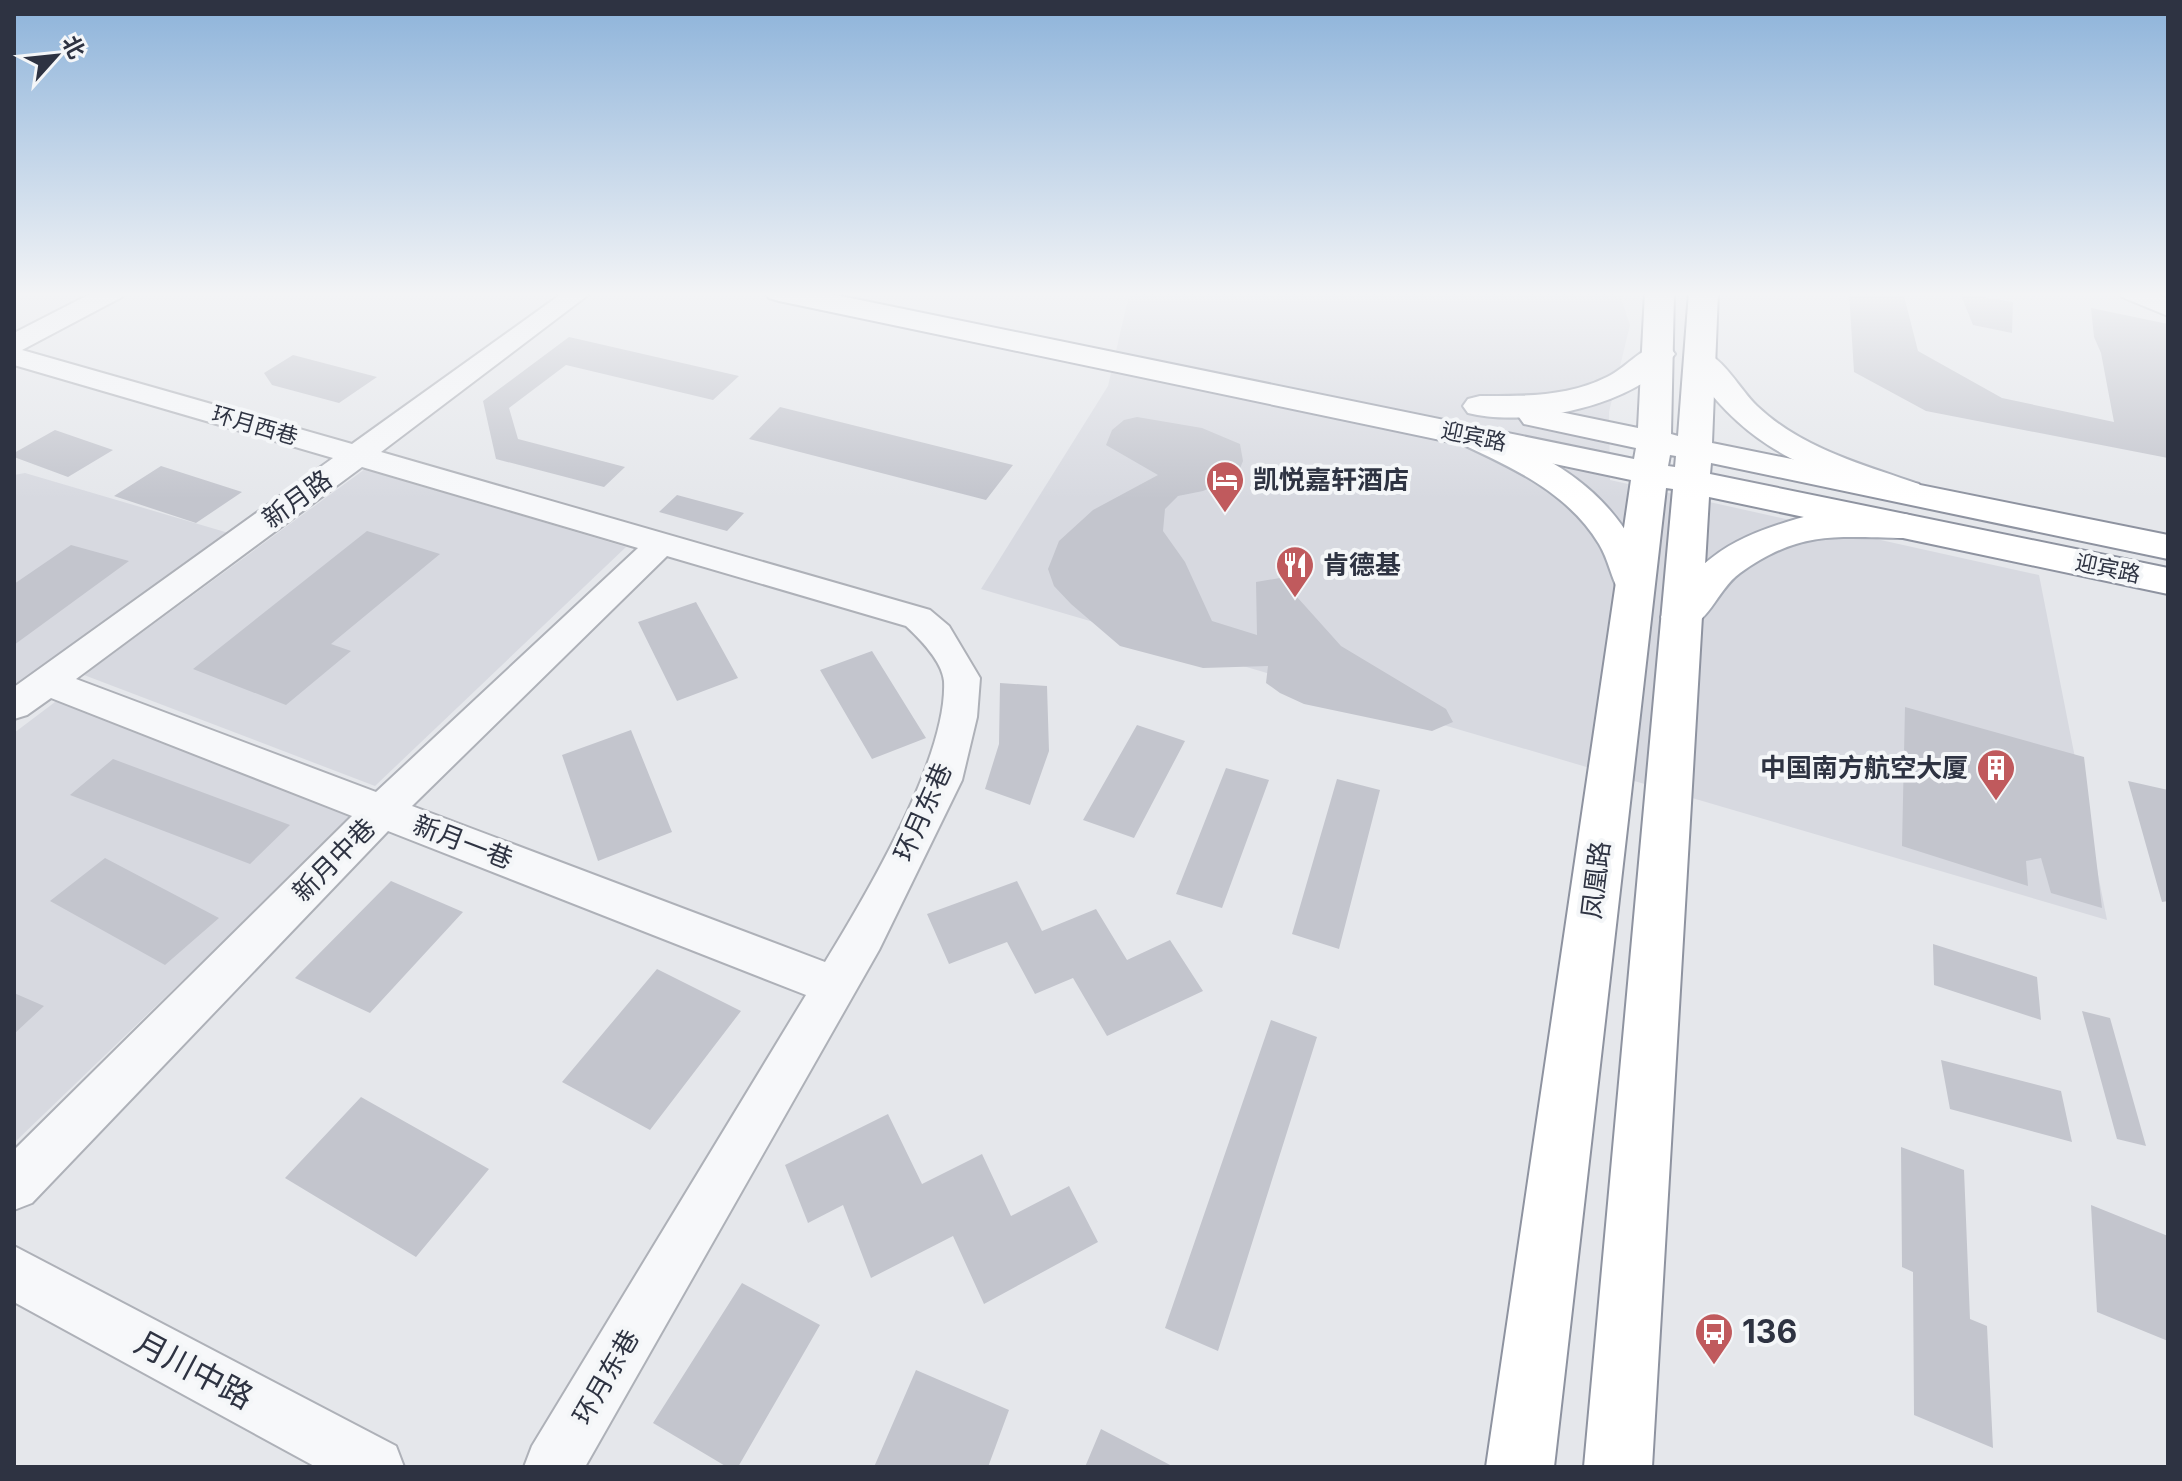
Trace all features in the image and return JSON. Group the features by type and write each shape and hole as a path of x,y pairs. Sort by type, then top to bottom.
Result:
{"main road":[{"name":"迎宾路","path":"1171,361 1465,413 1910,510 2168,581"},
{"path":"1255,361 1340,378"},
{"path":"1465,413 1540,406 1603,392 1639,375 1652,361"},
{"name":"凤凰路","path":"1618,1467 1681,617 1672,460 1660,361"},
{"name":"凤凰路","path":"1520,1467 1635,586 1701,361"},
{"path":"1702,361 1726,394 1768,432 1910,510"},
{"path":"1465,413 1546,471 1583,502 1616,541 1635,586"},
{"name":"迎宾路","path":"1910,510 2168,547"},
{"path":"1681,617 1723,566 1768,539 1818,525 1910,510"}],"street":[{"name":"环月西巷","path":"32,361 357,455"},
{"name":"新月路","path":"14,706 485,361"},
{"name":"环月东巷","path":"357,455 918,618 937,634 962,678 958,717 942,780 864,937 553,1467"},
{"name":"新月中巷","path":"14,1185 382,811 661,544"},
{"name":"新月一巷","path":"46,682 835,986"},
{"name":"月川中路","path":"14,1273 375,1467"}],"shaded area":[{"path":"1114,361 1621,361 1609,412 1610,480 2039,575 2107,920 981,589 1108,386"},
{"path":"365,469 626,547 375,786 84,675"},
{"path":"25,473 232,534 14,695 14,475"},
{"path":"59,699 354,815 14,1143 14,733"}],"building":[{"path":"283,361 316,361 377,377 339,403 272,385 264,373"},
{"path":"537,361 674,361 739,376 713,400 566,365 509,408 518,439 625,467 604,487 496,459 483,401"},
{"path":"1853,361 1936,361 2002,398 2114,422 2103,361 2168,361 2168,458 1926,411 1854,372"},
{"path":"780,407 1013,465 986,500 749,439"},
{"path":"1137,417 1202,428 1240,444 1243,461 1237,476 1203,491 1178,496 1165,509 1163,531 1185,562 1212,621 1257,635 1256,582 1280,578 1341,646 1446,709 1453,722 1432,731 1304,704 1266,683 1268,666 1203,668 1120,646 1071,604 1054,586 1048,569 1059,541 1093,510 1158,475 1106,445 1112,430 1124,420"},
{"path":"55,430 113,450 68,477 14,457 14,453"},
{"path":"161,466 242,492 196,523 114,496"},
{"path":"677,495 744,513 727,531 659,512"},
{"path":"367,531 440,554 331,644 351,651 286,705 193,669"},
{"path":"71,545 129,561 14,645 14,584"},
{"path":"696,602 738,678 677,701 638,622"},
{"path":"872,651 926,738 872,759 820,670"},
{"path":"1000,683 1047,686 1049,751 1030,805 985,789 999,744"},
{"name":"中国南方航空大厦","path":"1905,707 2084,757 2102,908 2051,893 2041,858 2026,861 2028,886 1902,846"},
{"path":"1137,725 1185,741 1134,838 1083,820"},
{"path":"631,730 672,832 598,861 562,755"},
{"path":"113,759 290,825 250,864 70,795"},
{"path":"1226,768 1269,780 1222,908 1176,894"},
{"path":"1337,779 1380,790 1339,949 1292,934"},
{"path":"2128,781 2168,790 2168,901 2162,902"},
{"path":"105,858 219,918 165,965 50,901"},
{"path":"391,881 463,912 370,1013 295,978"},
{"path":"1017,881 1042,931 1096,909 1127,960 1170,940 1203,991 1107,1036 1073,978 1035,994 1007,942 949,964 927,914"},
{"path":"1933,944 2037,977 2041,1020 1934,985"},
{"path":"657,969 741,1011 650,1130 562,1082"},
{"path":"14,993 44,1006 14,1034"},
{"path":"2082,1011 2110,1018 2146,1146 2117,1139"},
{"path":"1271,1020 1317,1037 1218,1351 1165,1328"},
{"path":"1941,1060 2061,1091 2072,1142 1950,1109"},
{"path":"361,1097 489,1169 416,1257 285,1178"},
{"path":"888,1114 922,1184 982,1154 1011,1216 1069,1186 1098,1242 984,1304 953,1236 871,1278 843,1205 808,1223 785,1165"},
{"path":"1901,1147 1964,1170 1970,1319 1987,1326 1993,1448 1914,1415 1913,1272 1902,1267"},
{"path":"2091,1205 2168,1236 2168,1341 2097,1312"},
{"path":"742,1283 820,1325 738,1467 727,1467 653,1423"},
{"path":"916,1370 1009,1410 988,1467 874,1467"},
{"path":"1101,1429 1174,1467 1085,1467"}],"place":[{"name":"凯悦嘉轩酒店","path":"1225,514"},
{"name":"肯德基","path":"1295,599"},
{"name":"中国南方航空大厦","path":"1996,802"},
{"name":"136","path":"1714,1366"}]}
